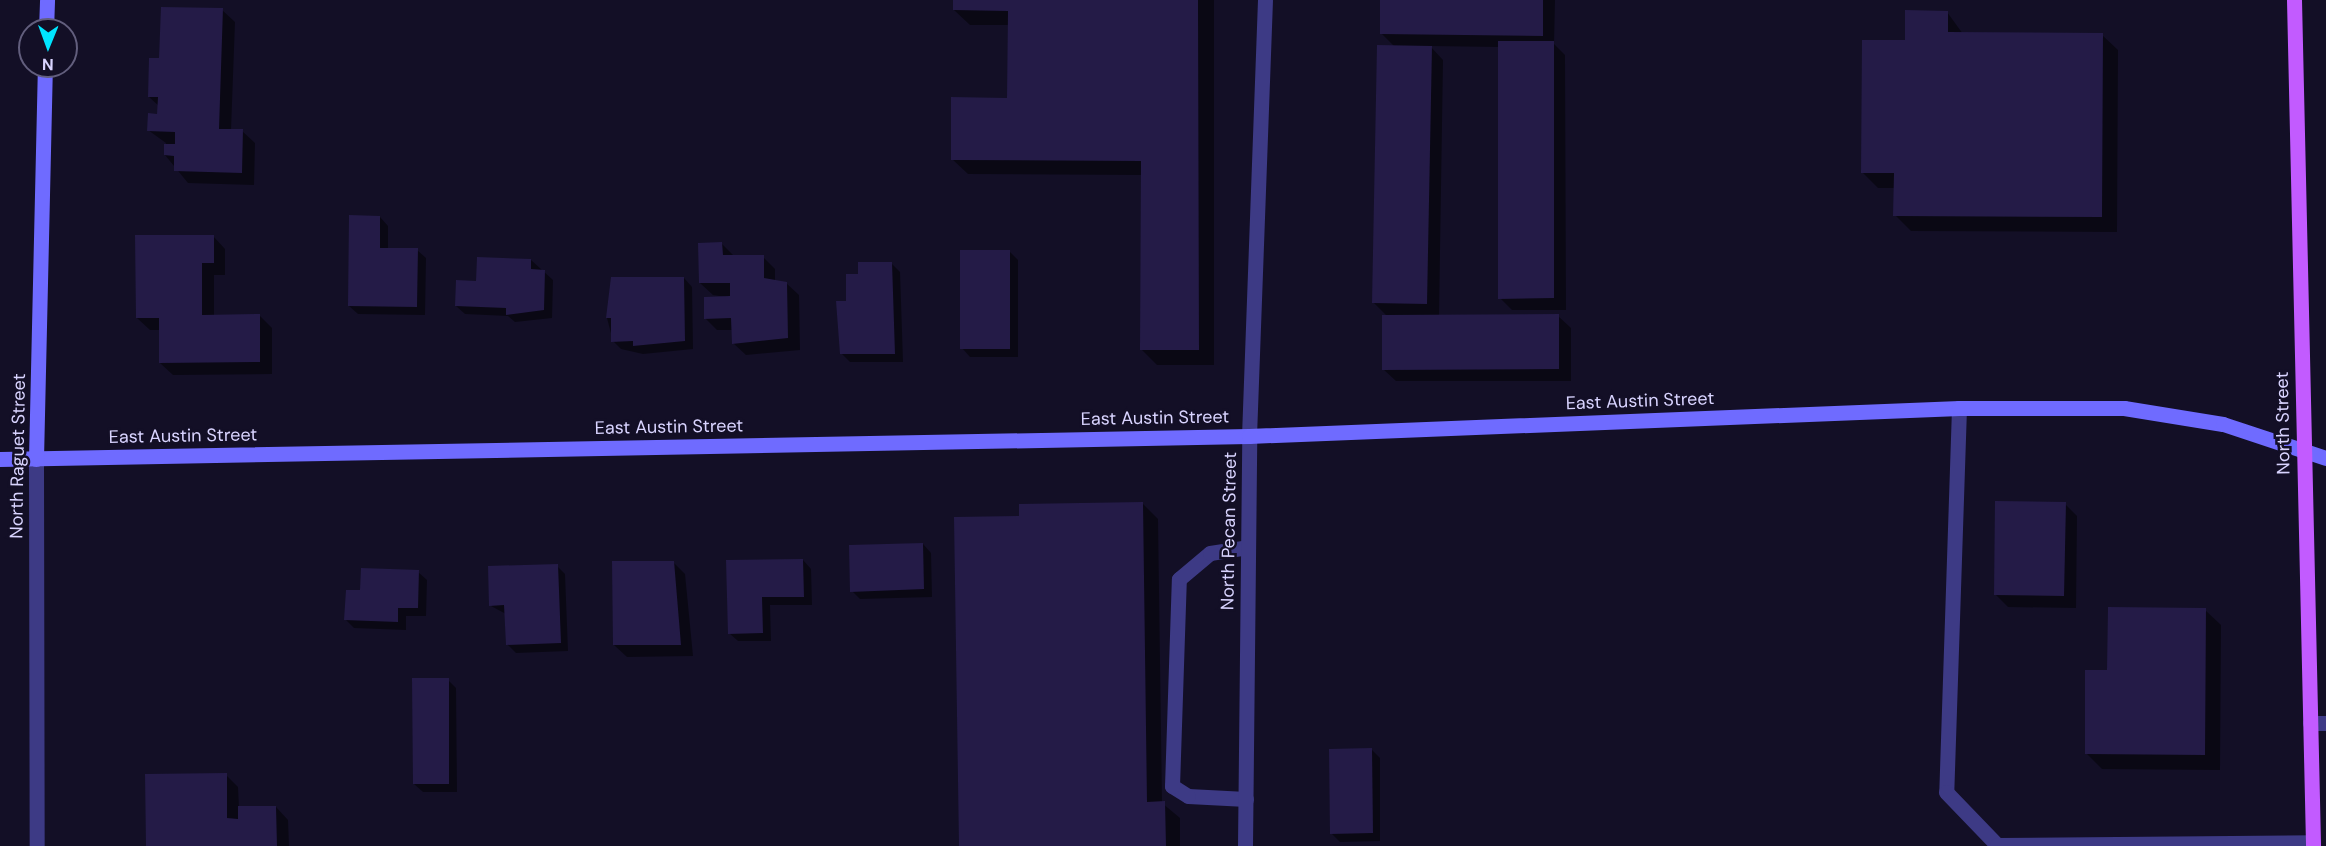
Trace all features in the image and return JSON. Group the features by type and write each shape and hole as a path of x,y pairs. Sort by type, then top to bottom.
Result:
{"main road":[{"path":"46,0 46,18"},
{"name":"North Street","path":"2294,0 2313,844"},
{"name":"North Raguet Street","path":"36,459 45,78"},
{"name":"East Austin Street","path":"0,459 1250,436 1959,408 2124,408 2223,424 2303,454 2326,458"}],"street":[{"name":"North Pecan Street","path":"1245,846 1250,436 1265,0"},
{"path":"1959,408 1946,792 1997,845 2313,844"},
{"name":"North Raguet Street","path":"36,459 38,846"},
{"path":"1246,799 1188,795 1172,786 1179,579 1210,553 1248,547"},
{"path":"2310,723 2326,723"}],"building":[{"path":"953,0 1198,0 1199,350 1140,350 1141,161 951,160 951,97 1007,98 1008,11 953,10"},
{"path":"1380,0 1543,0 1543,36 1380,34"},
{"path":"161,7 223,8 219,129 243,129 242,173 174,171 174,156 164,155 164,144 175,144 175,132 147,131 148,113 157,114 158,97 148,97 149,58 159,58"},
{"path":"1905,10 1948,11 1948,32 2103,33 2102,217 1893,216 1894,173 1861,173 1862,40 1905,40"},
{"path":"1498,41 1554,41 1554,298 1498,299"},
{"path":"1377,45 1432,46 1427,304 1372,303"},
{"path":"349,215 380,216 380,248 418,248 417,307 348,306"},
{"path":"135,235 214,235 214,263 202,263 202,315 260,314 260,362 159,363 159,318 136,318"},
{"path":"722,242 723,255 764,255 764,278 787,282 788,338 732,344 731,318 704,319 704,297 730,296 730,283 699,283 698,243"},
{"path":"960,250 1010,250 1010,349 960,349"},
{"path":"477,257 531,259 531,269 545,270 544,310 506,315 506,308 455,306 456,280 476,281"},
{"path":"858,262 892,262 895,354 840,354 836,301 846,301 846,274 858,274"},
{"path":"611,277 684,277 685,341 633,346 633,341 611,342 611,318 606,318"},
{"path":"1559,314 1559,369 1382,370 1382,315"},
{"path":"1995,501 2066,502 2064,596 1994,595"},
{"path":"1143,502 1147,802 1165,801 1166,846 959,846 954,517 1019,516 1019,504"},
{"path":"923,543 924,589 850,592 849,545"},
{"path":"803,559 804,597 762,597 763,633 728,634 726,560"},
{"path":"612,561 674,561 681,645 613,645"},
{"path":"558,564 561,643 506,645 504,605 489,606 488,566"},
{"path":"361,568 419,570 418,608 398,608 398,622 344,620 346,590 360,590"},
{"path":"2108,607 2206,608 2205,755 2085,754 2085,670 2107,670"},
{"path":"412,678 449,678 449,784 413,784"},
{"path":"1372,748 1373,833 1330,834 1329,749"},
{"path":"227,773 227,818 238,819 238,806 276,806 277,846 146,846 145,774"}]}
